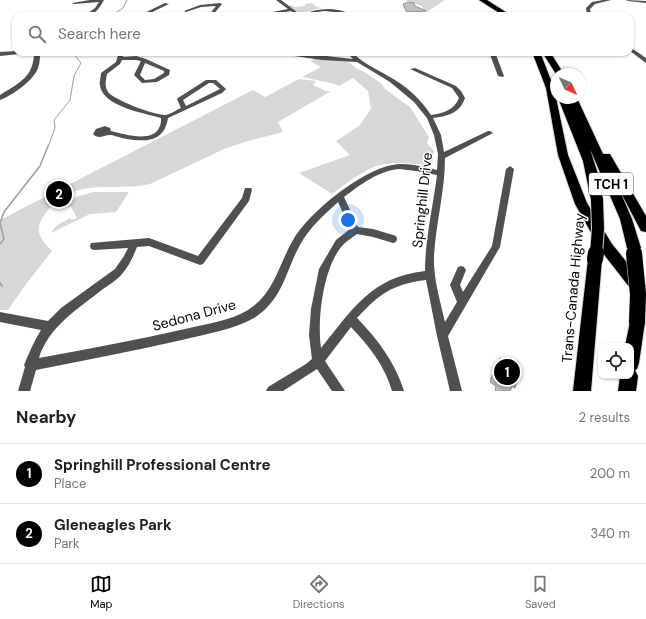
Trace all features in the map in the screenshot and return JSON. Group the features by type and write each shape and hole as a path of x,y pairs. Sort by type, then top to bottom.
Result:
{"highway":[{"path":"475,0 494,12"},
{"path":"482,0 502,12"},
{"path":"538,56 550,88 563,155 581,204 607,248 646,297"},
{"path":"540,56 550,70"},
{"path":"549,56 556,68"},
{"name":"Trans-Canada Highway","path":"566,104 579,135 595,184 597,200 598,228 582,391"},
{"name":"TCH 1","path":"575,104 626,219 634,248 638,294 637,322 634,343"},
{"path":"584,122 646,227"},
{"path":"627,391 629,379"}],"street":[{"path":"74,4 102,0"},
{"path":"92,12 97,9 102,0"},
{"path":"278,0 293,12"},
{"path":"588,0 594,3"},
{"path":"588,12 588,9 594,3 609,0"},
{"path":"628,0 646,2"},
{"path":"149,12 167,4"},
{"path":"186,11 200,6 220,4 213,12"},
{"path":"311,12 329,9 338,12"},
{"path":"278,12 290,10"},
{"path":"634,52 645,59"},
{"path":"0,54 12,53"},
{"path":"0,98 18,87 30,76 35,67 36,56"},
{"path":"120,56 118,63 104,73 102,86 105,92 119,103 165,117 169,116 184,109 220,92 223,89 214,81 208,81 180,99 184,109"},
{"path":"308,56 356,61"},
{"name":"Springhill Drive","path":"352,56 356,61 397,84 415,99 430,117 439,133 442,156 430,249 430,275 442,336 456,391"},
{"path":"494,56 501,76"},
{"path":"119,59 136,58 144,60 167,70 167,74 155,81 144,82 137,75 144,60"},
{"path":"413,69 454,87 462,98 460,106 453,111 430,117"},
{"path":"107,132 147,139 157,135 162,129 165,117"},
{"path":"442,156 490,133"},
{"name":"Sedona Drive","path":"30,365 104,352 232,323 252,313 266,301 276,288 297,242 308,225 320,212 368,176 386,169 407,167 440,173"},
{"path":"442,336 496,247 510,169"},
{"path":"94,246 149,242 200,261 246,199 248,190"},
{"path":"340,197 355,230"},
{"path":"339,391 318,361 314,335 316,309 324,269 339,243 355,230 373,233 393,239"},
{"path":"24,391 30,365 37,346 50,327 66,312 118,272 128,258 134,244"},
{"path":"461,270 455,285 462,302"},
{"path":"272,391 310,368 318,361 350,318 361,305 376,292 391,283 405,278 430,275"},
{"path":"0,317 50,327"},
{"path":"350,318 379,351 390,368 398,391"}],"shaded area":[{"path":"405,0 445,0 427,12 421,12 424,11 422,6"},
{"path":"312,3 317,7 322,8 297,12 288,6 305,6 305,4"},
{"path":"317,58 346,60 382,84 385,89 410,107 429,137 427,143 434,151 432,166 400,163 378,166 358,176 332,194 299,173 350,155 336,141 359,126 371,109 368,91 353,78 339,86 302,77 321,67 310,61"},
{"path":"299,79 316,81 313,85 326,91 331,91 278,122 283,132 224,149 150,184 81,189 68,194 56,202 45,214 39,225 41,238 52,251 8,310 0,310 0,220 253,90 265,97"},
{"path":"93,192 129,192 116,212 90,214 51,233 56,226 70,218 72,220 77,218 71,207 60,208 76,197"}],"building":[{"path":"409,2 414,3 415,6 426,11 406,11 403,4"},
{"path":"500,358 520,369 515,388 512,386 510,391 495,391 496,386 490,382 492,375 494,376"}],"waterway":[{"path":"117,12 123,8 127,0"},
{"path":"48,147 55,128 54,120 70,100 74,76 81,63 75,56"},
{"path":"0,244 4,239 0,223 4,212 40,166 48,146"}],"place":[{"name":"Gleneagles Park","path":"59,194"},
{"name":"Springhill Professional Centre","path":"507,372"}]}
